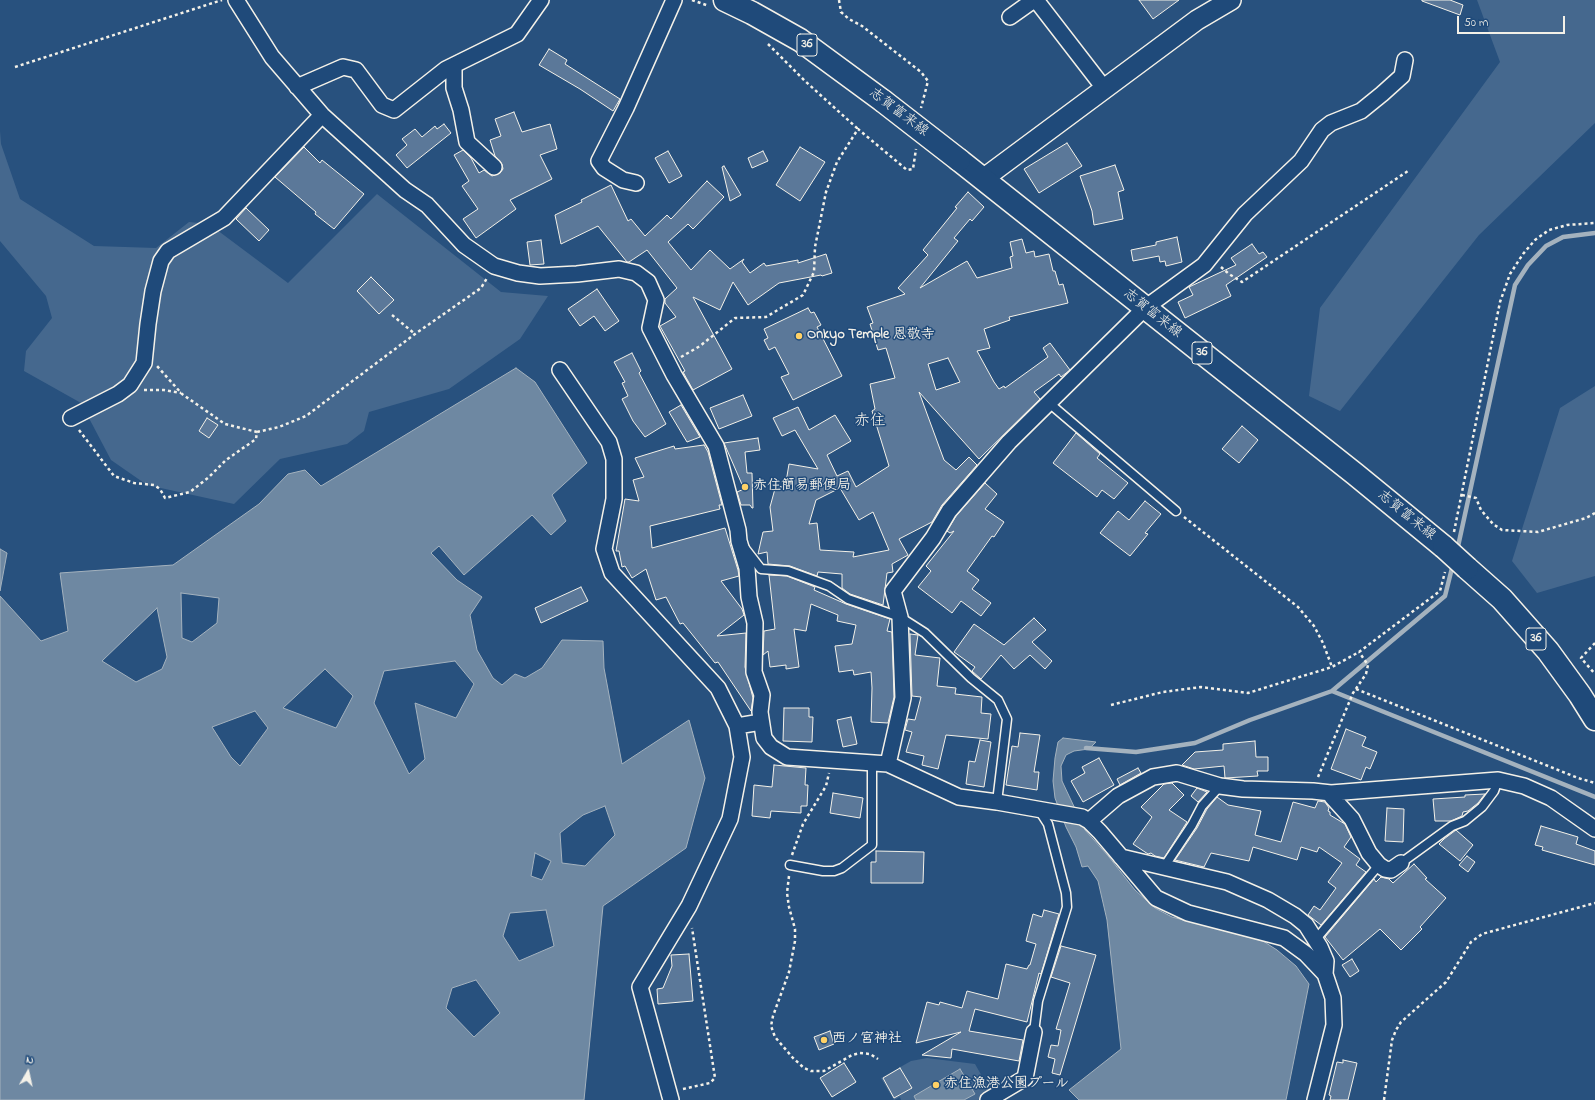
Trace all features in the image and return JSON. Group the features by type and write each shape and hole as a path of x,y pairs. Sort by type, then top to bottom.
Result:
{"main road":[{"name":"志賀富来線","path":"720,4 752,12 800,40 883,101 1355,474 1444,547 1502,599 1548,652 1580,695 1595,719"}],"street":[{"path":"236,0 272,57 322,115 405,190 427,204 464,245 494,266 518,273 540,276 577,274 619,269 636,273 648,282 656,300 650,328 716,446 747,568 749,597 755,623 754,672 762,695 761,722 764,738 771,747 787,758 888,764 959,797 997,802 1086,819 1156,898 1188,913 1284,938 1306,954 1325,974"},
{"path":"297,87 343,67 356,70 382,105 394,110 446,69 517,34 541,0"},
{"path":"636,183 623,180 604,168 599,161 626,108 674,0"},
{"path":"1010,17 1035,0 1104,88"},
{"path":"983,179 1197,20 1231,0"},
{"path":"888,764 903,698 900,617 893,591 933,538 949,511 1009,442 1145,308 1204,265 1245,214 1301,161 1322,130 1330,123 1361,111 1402,76 1405,60"},
{"path":"454,65 454,88 461,110 467,142 494,167"},
{"path":"71,418 122,391 130,385 144,363 153,291 161,260 168,251 224,218 322,115"},
{"path":"560,370 609,442 614,459 614,499 604,549 612,573 718,688 737,726 742,757 730,819 689,906 640,987 670,1096"},
{"path":"737,726 761,722"},
{"path":"1086,819 1118,796 1153,777 1177,773 1220,786 1243,789 1331,793 1498,780 1524,786 1551,798 1595,828"},
{"path":"1331,793 1332,797 1352,819 1369,853 1379,865 1385,869 1391,870 1401,863"},
{"path":"1121,857 1227,882 1268,900 1295,916 1306,925 1316,939 1326,961 1325,974 1333,998 1334,1025 1315,1100"},
{"path":"988,1100 1025,1078 1034,1032"}],"lane":[{"path":"1049,403 1176,511"},
{"path":"739,541 761,569 788,571 830,586 848,599 900,617 924,633 971,678 998,700 1007,719 997,802"},
{"path":"790,865 823,871 834,871 842,868 872,845 872,763"},
{"path":"1401,863 1452,826 1465,821 1482,807 1494,791 1498,780"},
{"path":"1164,867 1192,825 1202,806 1220,786"},
{"path":"1034,1032 1038,1001 1066,907 1066,893 1044,811"},
{"path":"1316,939 1379,865"}],"path":[{"path":"15,67 222,0"},
{"path":"692,0 720,4"},
{"path":"839,0 842,12 848,19 862,26 892,48 921,72 928,81 920,112"},
{"path":"764,40 805,81 858,129 907,170 913,168 916,147"},
{"path":"669,364 700,346 735,318 766,317 802,295 814,272 815,247 826,192 837,162 858,129"},
{"path":"1210,257 1229,274 1242,282 1408,171"},
{"path":"145,353 182,394 225,424 256,432 278,427 306,416 415,334 481,288 494,266"},
{"path":"392,315 415,334"},
{"path":"122,391 164,390 182,394"},
{"path":"71,418 114,476 134,483 154,486 160,489 165,498 190,492 209,477 226,460 256,439 256,432"},
{"path":"1462,494 1476,498 1481,510 1493,524 1502,530 1538,532 1586,518 1595,513"},
{"path":"1176,511 1298,607 1314,626 1323,643 1332,667"},
{"path":"1595,644 1581,658 1595,674"},
{"path":"1313,791 1348,704 1353,693 1366,674 1368,665 1359,652"},
{"path":"1356,689 1570,775 1595,783"},
{"path":"831,761 826,786 803,824 790,865 787,893 795,929 795,941 788,972 771,1026 775,1037 793,1058 804,1068 811,1071 824,1071 852,1055 860,1053 870,1054 878,1059"},
{"path":"1384,1100 1392,1040 1396,1030 1401,1022 1446,982 1471,942 1482,934 1595,903"},
{"path":"670,1096 710,1083 716,1078 689,906"}],"shaded area":[{"path":"1477,0 1595,0 1595,123 1479,235 1340,411 1309,396 1320,308 1500,62"},
{"path":"0,131 1,144 20,199 94,246 156,248 189,222 209,224 288,283 377,194 501,292 548,296 520,339 449,389 369,412 364,431 347,444 280,459 234,504 147,485 111,460 81,403 24,371 26,351 52,318 46,296 0,241"},
{"path":"516,368 535,382 587,463 552,495 566,521 551,535 532,515 464,575 439,546 431,553 457,580 482,597 470,615 477,650 493,678 502,685 515,674 525,678 542,668 562,640 603,641 604,668 622,764 689,720 705,778 686,848 603,906 584,1100 0,1100 0,596 41,641 68,631 60,573 173,565 259,504 288,474 305,470 321,486","holes":["181,593 219,598 217,623 192,642 182,638","157,608 167,657 162,669 136,682 102,661","455,661 474,684 456,718 415,703 425,759 409,774 374,703 384,671","325,669 353,696 336,728 283,708","255,711 268,728 240,766 231,757 212,727","605,806 615,835 585,866 562,863 560,833 583,815","535,853 551,861 542,880 531,876","546,910 554,946 519,961 503,936 510,913","476,980 500,1013 474,1037 446,1008 452,988"]},
{"path":"1595,386 1595,576 1537,593 1512,561 1560,408"},
{"path":"0,549 7,553 0,591"},
{"path":"1063,738 1096,742 1089,749 1074,751 1066,755 1061,766 1062,781 1085,830 1135,890 1155,908 1172,917 1263,941 1277,950 1296,966 1309,984 1286,1100 1079,1100 1069,1090 1121,1049 1107,920 1098,881 1088,866 1082,867 1076,847 1066,827 1055,798 1053,781 1055,758 1058,742"},
{"name":"赤住漁港公園プール","path":"927,1058 975,1064 991,1092 978,1100 901,1100 900,1097 894,1100 881,1078 911,1061"},
{"path":"960,1069 975,1094 964,1100 916,1100 914,1096"}],"building":[{"path":"1139,0 1179,0 1153,19"},
{"path":"1422,0 1450,0 1463,5 1460,15"},
{"path":"549,49 567,60 565,64 620,99 613,111 580,89 539,65"},
{"path":"514,112 522,132 550,124 557,149 540,155 552,179 510,200 516,209 476,238 463,219 478,209 462,186 469,181 454,155 463,150 471,158 479,173 484,170 492,176 500,173 503,169 502,164 495,156 490,140 501,136 495,119"},
{"path":"444,124 451,133 407,168 396,155 407,145 402,139 415,129 422,137 435,126 437,129"},
{"path":"1067,143 1082,166 1039,193 1024,169"},
{"path":"304,147 320,163 322,160 364,194 334,229 315,214 316,212 275,177"},
{"path":"800,147 825,162 800,201 776,185"},
{"path":"668,151 682,176 669,183 655,158"},
{"path":"763,151 768,161 752,168 748,158"},
{"path":"1115,165 1124,190 1118,192 1123,219 1094,225 1092,211 1080,176"},
{"path":"724,166 741,195 730,201 722,167"},
{"path":"707,181 724,197 693,229 688,224 668,242 691,270 710,250 730,269 744,259 742,262 750,273 764,263 766,266 798,260 798,263 826,254 832,273 779,283 748,305 733,282 720,310 693,297 732,369 693,390 683,372 685,371 660,326 676,317 665,303 665,299 677,288 647,250 627,262 598,226 561,244 555,215 582,202 581,200 611,185 628,221 631,219 645,236 667,215 671,219"},
{"path":"968,192 984,207 972,221 970,219 954,238 958,241 920,288 967,261 977,278 1012,268 1010,257 1013,256 1010,242 1022,239 1026,253 1034,251 1035,257 1049,254 1053,271 1055,271 1059,285 1063,284 1068,303 1009,317 1010,320 984,329 990,348 977,351 999,389 1004,386 1005,388 1048,357 1043,348 1050,343 1070,370 1061,377 1059,374 1034,392 1040,399 979,459 919,392 944,460 956,470 969,457 977,465 942,505 932,522 899,539 908,555 892,564 893,572 887,573 883,605 850,594 842,588 842,574 818,572 817,576 790,566 768,564 767,552 758,554 763,532 773,531 770,507 776,485 785,488 789,464 818,469 795,430 782,436 773,418 798,407 809,430 835,415 851,441 827,455 837,476 848,471 856,487 889,466 872,411 875,409 870,384 895,378 886,348 878,350 870,324 873,323 867,307 905,294 898,288 928,255 923,250 957,208 955,207","holes":["948,358 960,382 936,390 928,364","840,488 859,520 873,512 889,550 853,557 854,552 820,550 817,523 809,524 816,500"]},
{"path":"246,208 269,230 259,241 236,219"},
{"path":"1177,237 1182,262 1166,266 1165,261 1160,262 1159,256 1133,261 1131,250 1156,245 1156,242"},
{"path":"541,240 544,264 530,265 527,242"},
{"path":"1252,244 1259,254 1263,252 1267,257 1226,285 1231,296 1185,318 1178,302 1193,295 1189,287 1236,265 1231,258"},
{"path":"371,277 394,300 379,314 357,291"},
{"path":"597,289 619,321 605,331 594,316 580,326 568,309"},
{"path":"808,308 811,313 814,312 821,325 817,327 842,376 793,400 781,377 789,374 775,347 769,350 764,340 768,338 764,329"},
{"path":"632,353 641,371 639,373 666,424 645,437 633,421 622,399 628,396 622,383 625,382 614,362"},
{"path":"743,395 752,416 719,429 710,408"},
{"path":"681,405 700,437 687,442 669,412"},
{"path":"207,418 218,425 209,438 199,431"},
{"path":"1242,426 1258,440 1239,463 1222,449"},
{"path":"1076,433 1100,454 1097,458 1128,483 1114,499 1102,490 1097,497 1053,463"},
{"path":"758,438 760,450 745,452 747,473 752,473 752,508 750,505 741,505 737,492 744,489 724,443"},
{"path":"704,445 708,452 722,505 719,505 720,509 650,526 652,548 725,528 739,576 721,581 742,609 744,615 717,636 746,633 745,667 753,698 751,711 718,662 715,663 683,623 680,624 666,597 656,600 646,569 632,578 625,566 622,567 619,551 616,551 625,499 639,501 633,480 644,477 635,458 674,446 675,449"},
{"path":"985,483 997,494 985,509 1004,522 967,571 979,580 972,589 991,603 981,616 961,601 952,613 918,587 931,571 926,566 954,531 950,533 947,531 956,516"},
{"path":"1145,501 1161,514 1145,533 1148,534 1130,556 1100,533 1118,511 1129,520"},
{"path":"769,575 787,576 815,587 814,590 846,604 890,619 887,631 892,632 894,697 888,723 871,722 871,672 854,675 853,670 839,672 835,646 852,644 856,625 837,621 838,615 811,604 806,631 794,629 799,667 786,669 786,665 770,667 768,651 763,655 764,631 775,629"},
{"path":"581,587 588,601 541,623 535,608"},
{"path":"1034,618 1046,630 1032,642 1052,661 1045,669 1030,655 1014,669 1001,655 981,679 972,671 975,667 954,652 974,624 1004,645"},
{"path":"910,634 918,635 915,655 940,658 937,686 956,688 955,694 982,697 981,713 991,714 988,739 946,735 938,769 922,765 924,756 906,752 912,732 905,730 908,719 915,720 921,697 912,696"},
{"path":"784,708 809,708 809,717 813,717 812,742 783,741"},
{"path":"851,717 857,744 843,747 837,720"},
{"path":"1346,729 1366,737 1362,746 1377,752 1370,769 1366,767 1361,780 1331,769"},
{"path":"1020,733 1040,735 1034,772 1039,772 1037,790 1006,785 1012,746 1018,747"},
{"path":"980,740 991,742 984,787 966,784 969,761 975,762"},
{"path":"1255,741 1256,757 1268,757 1268,771 1257,771 1258,776 1225,778 1224,766 1194,769 1182,765 1195,752 1223,750 1223,744"},
{"path":"1099,758 1114,785 1083,802 1071,781 1085,773 1082,767"},
{"path":"774,765 806,768 805,785 808,785 807,806 801,806 801,813 771,811 770,818 752,816 754,785 772,787"},
{"path":"1138,768 1141,773 1120,785 1117,779"},
{"path":"1172,783 1184,795 1169,810 1187,822 1164,858 1155,856 1151,853 1148,854 1133,844 1152,817 1141,807 1164,784"},
{"path":"1197,788 1207,792 1198,802 1191,796"},
{"path":"833,793 863,798 860,818 830,813"},
{"path":"1485,794 1478,803 1468,811 1463,812 1462,816 1451,821 1435,821 1433,799"},
{"path":"1217,797 1228,805 1261,811 1255,835 1281,842 1293,802 1315,808 1318,801 1325,802 1329,808 1328,811 1330,812 1330,815 1345,824 1351,837 1344,847 1360,859 1356,865 1366,872 1321,925 1308,915 1314,906 1320,910 1336,888 1328,882 1342,863 1319,847 1317,852 1301,847 1297,860 1253,847 1249,861 1211,853 1204,867 1175,860 1197,828 1207,809"},
{"path":"1387,808 1404,809 1403,842 1385,841"},
{"path":"1541,826 1578,837 1576,844 1595,851 1595,865 1542,850 1543,847 1535,845"},
{"path":"1456,830 1473,845 1460,861 1439,844"},
{"path":"876,851 924,852 923,883 871,883 871,862 876,862"},
{"path":"1467,856 1475,862 1468,872 1459,865"},
{"path":"1414,864 1427,878 1425,879 1446,898 1420,927 1422,929 1401,950 1380,929 1343,960 1325,937 1374,879 1376,882 1381,877 1389,879 1393,883"},
{"path":"1044,910 1059,914 1041,974 1039,973 1027,1022 975,1009 969,1031 1023,1040 1019,1061 952,1049 951,1058 922,1055 961,1032 916,1043 927,1002 939,1005 940,1002 962,1008 967,991 998,999 1006,964 1027,969 1030,965 1036,944 1026,941 1033,914 1042,917"},
{"path":"1061,946 1096,955 1060,1075 1052,1073 1055,1059 1048,1057 1051,1045 1058,1046 1061,1030 1056,1029 1070,983 1051,977"},
{"path":"689,954 693,1001 658,1004 657,989 663,988 672,966 671,955"},
{"path":"1352,959 1359,971 1350,977 1342,965"},
{"name":"西ノ宮神社","path":"830,1031 834,1044 819,1050 814,1037"},
{"path":"1343,1060 1357,1063 1348,1100 1330,1100 1331,1096 1329,1095 1337,1062 1343,1063"},
{"path":"844,1063 856,1082 832,1097 820,1078"},
{"path":"900,1068 912,1088 894,1098 883,1078"}],"waterway":[{"path":"1457,551 1515,285 1528,265 1546,246 1563,237 1595,233"},
{"path":"1086,748 1136,752 1195,743 1250,720 1332,691 1445,596 1453,564"},
{"path":"1332,691 1595,797"}],"place":[{"name":"Onkyo Temple 恩敬寺","path":"799,336"},
{"name":"赤住簡易郵便局","path":"745,487"},
{"name":"西ノ宮神社","path":"824,1040"},
{"name":"赤住漁港公園プール","path":"936,1085"}],"district":[{"name":"赤住","path":"870,422"}]}
